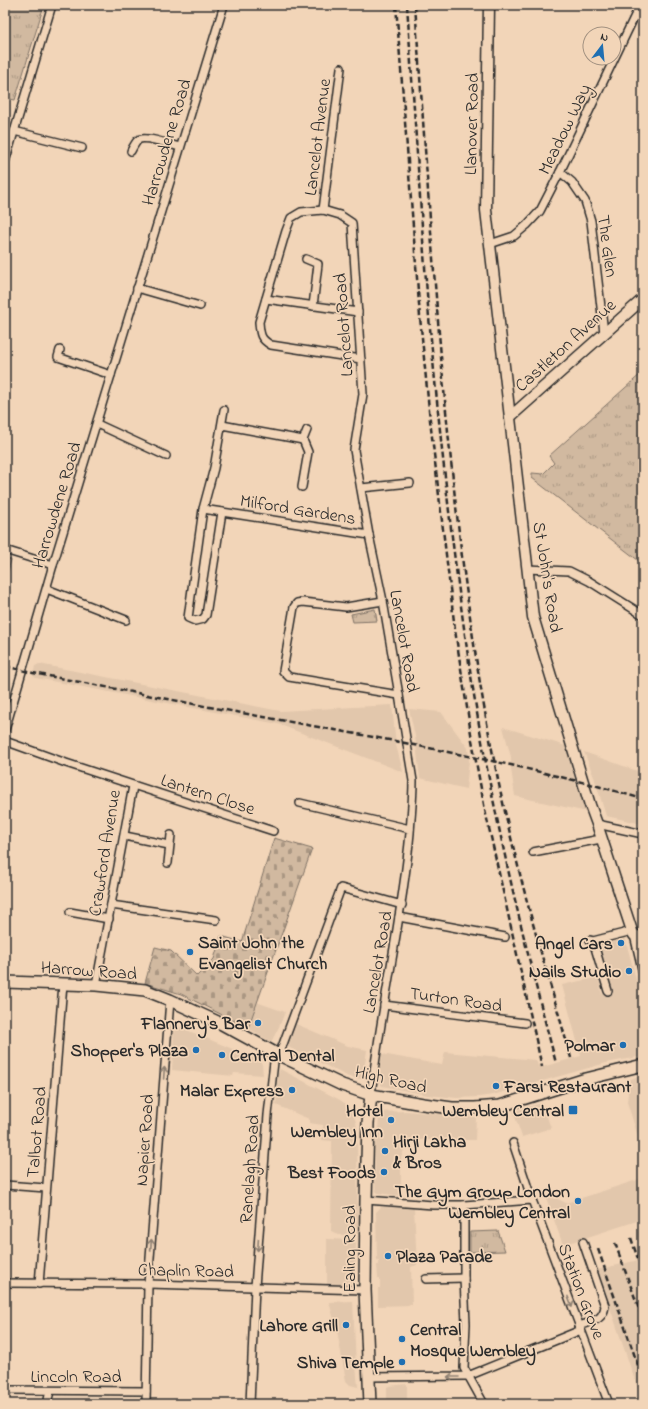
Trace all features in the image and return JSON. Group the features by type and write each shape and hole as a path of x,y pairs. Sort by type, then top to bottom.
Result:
{"main road":[{"name":"Harrow Road","path":"5,982 96,985 145,990 170,1000"},
{"name":"High Road","path":"170,1000 222,1024 277,1054 342,1085 371,1095 452,1108 486,1108 500,1106 586,1079 643,1065"},
{"name":"Ealing Road","path":"370,1404 365,1290 368,1123 371,1095"}],"street":[{"path":"5,162 52,5"},
{"name":"Harrowdene Road","path":"5,730 53,565 224,5"},
{"name":"Llanover Road","path":"489,5 486,210 490,244"},
{"name":"Meadow Way","path":"490,244 514,236 527,225 540,210 560,172 640,5"},
{"name":"Lancelot Avenue","path":"323,210 341,68"},
{"path":"14,131 82,148"},
{"path":"131,151 139,139 145,138 180,147"},
{"name":"The Glen","path":"560,172 572,182 585,201 591,221 604,333"},
{"path":"323,210 300,212 291,218 259,322 260,334 264,341 271,345 361,359"},
{"name":"Lancelot Road","path":"323,210 340,215 352,223 363,394 354,450 414,781 402,905 375,1060 371,1095"},
{"name":"St John's Road","path":"490,244 533,617 601,839 637,935 643,973"},
{"path":"306,259 318,264 314,306"},
{"path":"137,288 200,306"},
{"path":"266,299 358,312"},
{"name":"Castleton Avenue","path":"510,417 643,299"},
{"path":"58,357 111,375"},
{"name":"Milford Gardens","path":"222,512 206,615 203,619 195,621 188,618 203,509 214,468 224,410"},
{"path":"97,424 166,456"},
{"path":"222,425 304,440"},
{"path":"302,487 308,452 304,440 307,430"},
{"path":"361,488 410,484"},
{"name":"Milford Gardens","path":"203,509 369,535"},
{"path":"5,550 53,565"},
{"path":"527,569 569,570 643,615"},
{"path":"47,589 126,620"},
{"path":"382,601 346,608 303,602 297,603 294,607 283,671 289,677 399,695"},
{"name":"Crawford Avenue","path":"5,742 133,786 96,985"},
{"name":"Lantern Close","path":"133,786 273,831"},
{"path":"300,804 410,829"},
{"path":"597,824 643,834"},
{"path":"168,864 171,835"},
{"path":"124,836 170,845"},
{"path":"533,852 601,839"},
{"name":"Ranelagh Road","path":"250,1404 255,1287 269,1101 277,1054 341,888 402,905"},
{"path":"111,905 216,920"},
{"path":"70,912 109,919"},
{"path":"399,917 505,937"},
{"path":"608,991 591,940 637,935"},
{"name":"Talbot Road","path":"39,1284 63,984"},
{"name":"Napier Road","path":"146,1404 148,1284 170,1000"},
{"name":"Turton Road","path":"384,1005 525,1023"},
{"name":"Station Grove","path":"513,1143 532,1200 609,1404"},
{"path":"5,1186 46,1188"},
{"path":"366,1200 407,1204 464,1205 532,1200"},
{"path":"464,1205 464,1278 466,1324 464,1368 484,1404"},
{"path":"369,1377 468,1376 601,1318 604,1314 605,1306 583,1242"},
{"path":"426,1279 464,1278"},
{"name":"Chaplin Road","path":"5,1283 148,1284 365,1290"},
{"name":"Lincoln Road","path":"5,1390 146,1391"},
{"path":"47,1404 50,1391"}],"shaded area":[{"path":"39,664 280,711 392,705 396,745 403,772 278,724 36,678 33,676 35,666"},
{"path":"409,709 441,712 468,748 469,761 466,789 420,778 415,736"},
{"path":"503,727 566,746 576,785 587,812 515,796 511,769 511,757"},
{"path":"584,752 643,773 643,824 606,816 594,777"},
{"path":"625,938 643,1006 643,1056 606,1063 493,1095 479,1097 457,1098 428,1095 382,1086 378,1080 382,1054 442,1065 445,1052 536,1060 539,1068 581,1056 562,985 598,977 602,994 611,991 598,945"},
{"path":"256,1002 285,1012 271,1042 248,1028"},
{"path":"296,1024 348,1046 367,1050 363,1077 361,1079 349,1077 288,1047"},
{"path":"177,1026 259,1060 262,1064 263,1075 234,1073 233,1076 172,1070 174,1028"},
{"path":"280,1069 340,1100 346,1104 353,1114 357,1129 358,1234 339,1235 331,1231 332,1141 322,1140 323,1125 309,1123 309,1119 276,1105 278,1074"},
{"path":"643,1075 643,1152 627,1102 628,1093 626,1085 628,1080"},
{"path":"542,1103 551,1128 522,1137 513,1111"},
{"path":"406,1111 476,1117 475,1140 410,1141 406,1144 401,1158 401,1196 378,1193 376,1191 375,1184 375,1146 376,1138 378,1138 379,1112"},
{"path":"643,1178 643,1219 563,1245 544,1192 566,1203"},
{"path":"381,1207 414,1208 417,1265 411,1267 412,1305 378,1306 378,1288 380,1288 380,1278 378,1278 377,1265 379,1265 379,1261 377,1261 376,1212"},
{"path":"327,1239 356,1240 355,1280 352,1284 327,1284"},
{"path":"643,1259 643,1404 596,1270"},
{"path":"353,1301 358,1387 350,1385 346,1381 337,1330 329,1302"},
{"path":"407,1384 407,1404 387,1404 387,1387"}],"green space":[{"path":"5,5 44,5 15,100 5,98"},
{"path":"643,372 643,564 532,478 532,473 543,474 554,463 549,456"},
{"path":"5,558 11,560 5,582"},
{"path":"375,609 377,621 353,622 351,614"},
{"path":"274,838 312,849 248,1028 181,994 145,983 155,947 171,951 197,976 214,959 221,936 242,942"},
{"path":"498,1231 505,1251 470,1252 470,1232"}],"railway":[{"path":"396,5 420,317 430,420 455,630 472,740 485,810 542,1067"},
{"path":"407,5 428,306 440,432 460,600 483,749 529,959 556,1063"},
{"path":"415,5 433,260 448,430 457,514 480,683 506,818 571,1058"},
{"path":"5,666 33,673 395,741 511,765 594,785 643,799"},
{"path":"631,1238 643,1274"},
{"path":"615,1243 643,1320"},
{"path":"598,1249 643,1380"}],"place":[{"name":"Angel Cars","path":"621,943"},
{"name":"Saint John the Evangelist Church","path":"190,952"},
{"name":"Nails Studio","path":"629,971"},
{"name":"Flannery's Bar","path":"258,1023"},
{"name":"Polmar","path":"623,1045"},
{"name":"Shopper's Plaza","path":"196,1050"},
{"name":"Central Dental","path":"222,1055"},
{"name":"Farsi Restaurant","path":"496,1086"},
{"name":"Malar Express","path":"292,1090"},
{"name":"Wembley Central","path":"573,1110"},
{"name":"Hotel Wembley Inn","path":"391,1120"},
{"name":"Hirji Lakha & Bros","path":"385,1151"},
{"name":"Best Foods","path":"384,1172"},
{"name":"The Gym Group London Wembley Central","path":"578,1201"},
{"name":"Plaza Parade","path":"388,1256"},
{"name":"Lahore Grill","path":"346,1325"},
{"name":"Central Mosque Wembley","path":"402,1339"},
{"name":"Shiva Temple","path":"402,1362"}]}
